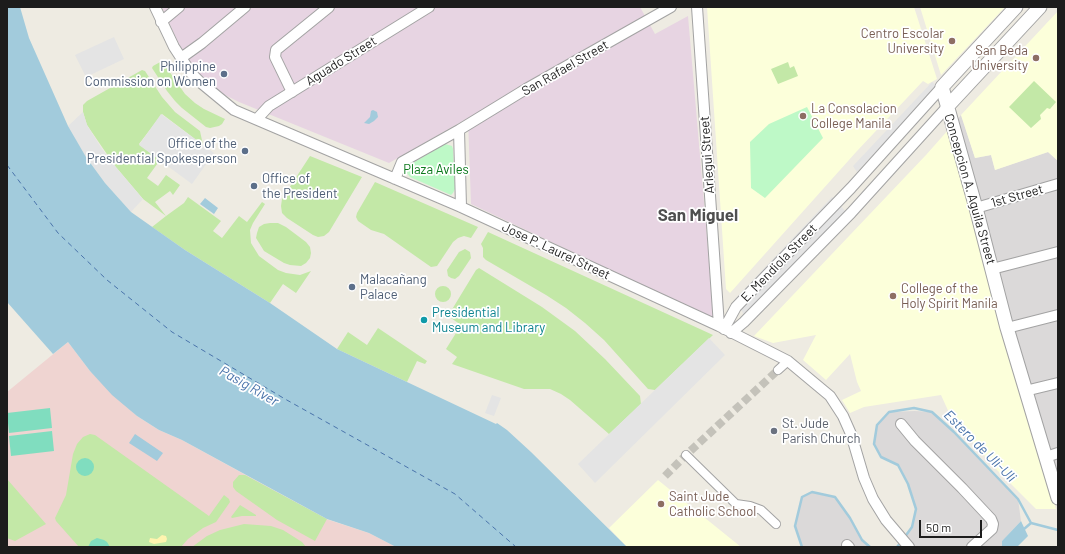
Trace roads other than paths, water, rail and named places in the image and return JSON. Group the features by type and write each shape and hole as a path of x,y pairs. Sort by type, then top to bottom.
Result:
{"street":[{"name":"Jose P. Laurel Street","path":"155,7 161,22 181,58 200,82 234,110 461,207 725,329 788,361 830,396 843,416 851,434 864,478 873,499 886,520 908,546"},
{"path":"161,22 179,7"},
{"path":"181,58 202,43 244,7"},
{"path":"292,92 275,57 276,50 329,7"},
{"name":"Aguado Street","path":"257,119 269,106 429,7"},
{"name":"San Rafael Street","path":"395,179 402,162 671,7"},
{"name":"Arlegui Street","path":"697,7 725,329"},
{"name":"E. Mendiola Street","path":"725,329 736,307 839,200 1016,7"},
{"name":"E. Mendiola Street","path":"725,329 749,316 850,213 1040,7"},
{"name":"Concepcion A. Aguila Street","path":"942,87 1025,391 1052,455 1058,498"},
{"path":"459,130 461,207"},
{"path":"858,179 870,191"},
{"name":"1st Street","path":"976,208 1058,184"},
{"path":"839,200 850,213"},
{"path":"992,269 1058,252"},
{"path":"1007,328 1058,315"},
{"path":"778,370 788,361"},
{"path":"1025,391 1058,384"},
{"path":"900,424 985,512 993,524 992,529 972,547"},
{"path":"686,455 736,504 750,506 761,510 776,524"}],"water":[{"name":"Pasig River","path":"7,7 20,7 29,38 68,126 86,157 105,183 131,212 185,250 270,303 337,349 496,424 497,423 531,452 627,547 396,547 369,533 327,519 182,440 159,430 137,416 112,395 90,371 68,342 53,354 7,302"},
{"path":"373,110 377,112 378,117 369,124 364,123 370,117 371,111"},
{"path":"205,198 218,208 214,214 200,204"},
{"path":"135,434 163,453 157,461 129,443"},
{"path":"1021,521 1028,536 1017,547 1002,547 1002,541"}],"waterway":[{"name":"Estero de Uli-Uli","path":"904,538 912,527 916,509 908,484 898,465 881,457 874,444 877,425 889,412 914,408 932,412 954,432 1018,499 1031,523 1058,530"},
{"name":"Estero de Uli-Uli","path":"802,547 795,526 802,497 812,492 835,497 850,518 862,540 870,547"},
{"path":"1024,529 1031,523"},
{"name":"Estero de Uli-Uli","path":"897,547 901,542"}],"tunnel":[{"path":"665,476 778,370"}],"place":[{"name":"Centro Escolar University","path":"952,41"},
{"name":"San Beda University","path":"1036,58"},
{"name":"Philippine Commission on Women","path":"224,74"},
{"name":"La Consolacion College Manila","path":"803,116"},
{"name":"Office of the Presidential Spokesperson","path":"245,151"},
{"name":"Office of the President","path":"254,186"},
{"name":"Malacañang Palace","path":"352,287"},
{"name":"College of the Holy Spirit Manila","path":"893,296"},
{"name":"Presidential Museum and Library","path":"424,320"},
{"name":"St. Jude Parish Church","path":"774,431"},
{"name":"Saint Jude Catholic School","path":"661,504"}],"district":[{"name":"San Miguel","path":"698,215"}],"park label":[{"name":"Plaza Aviles","path":"436,170"}]}
